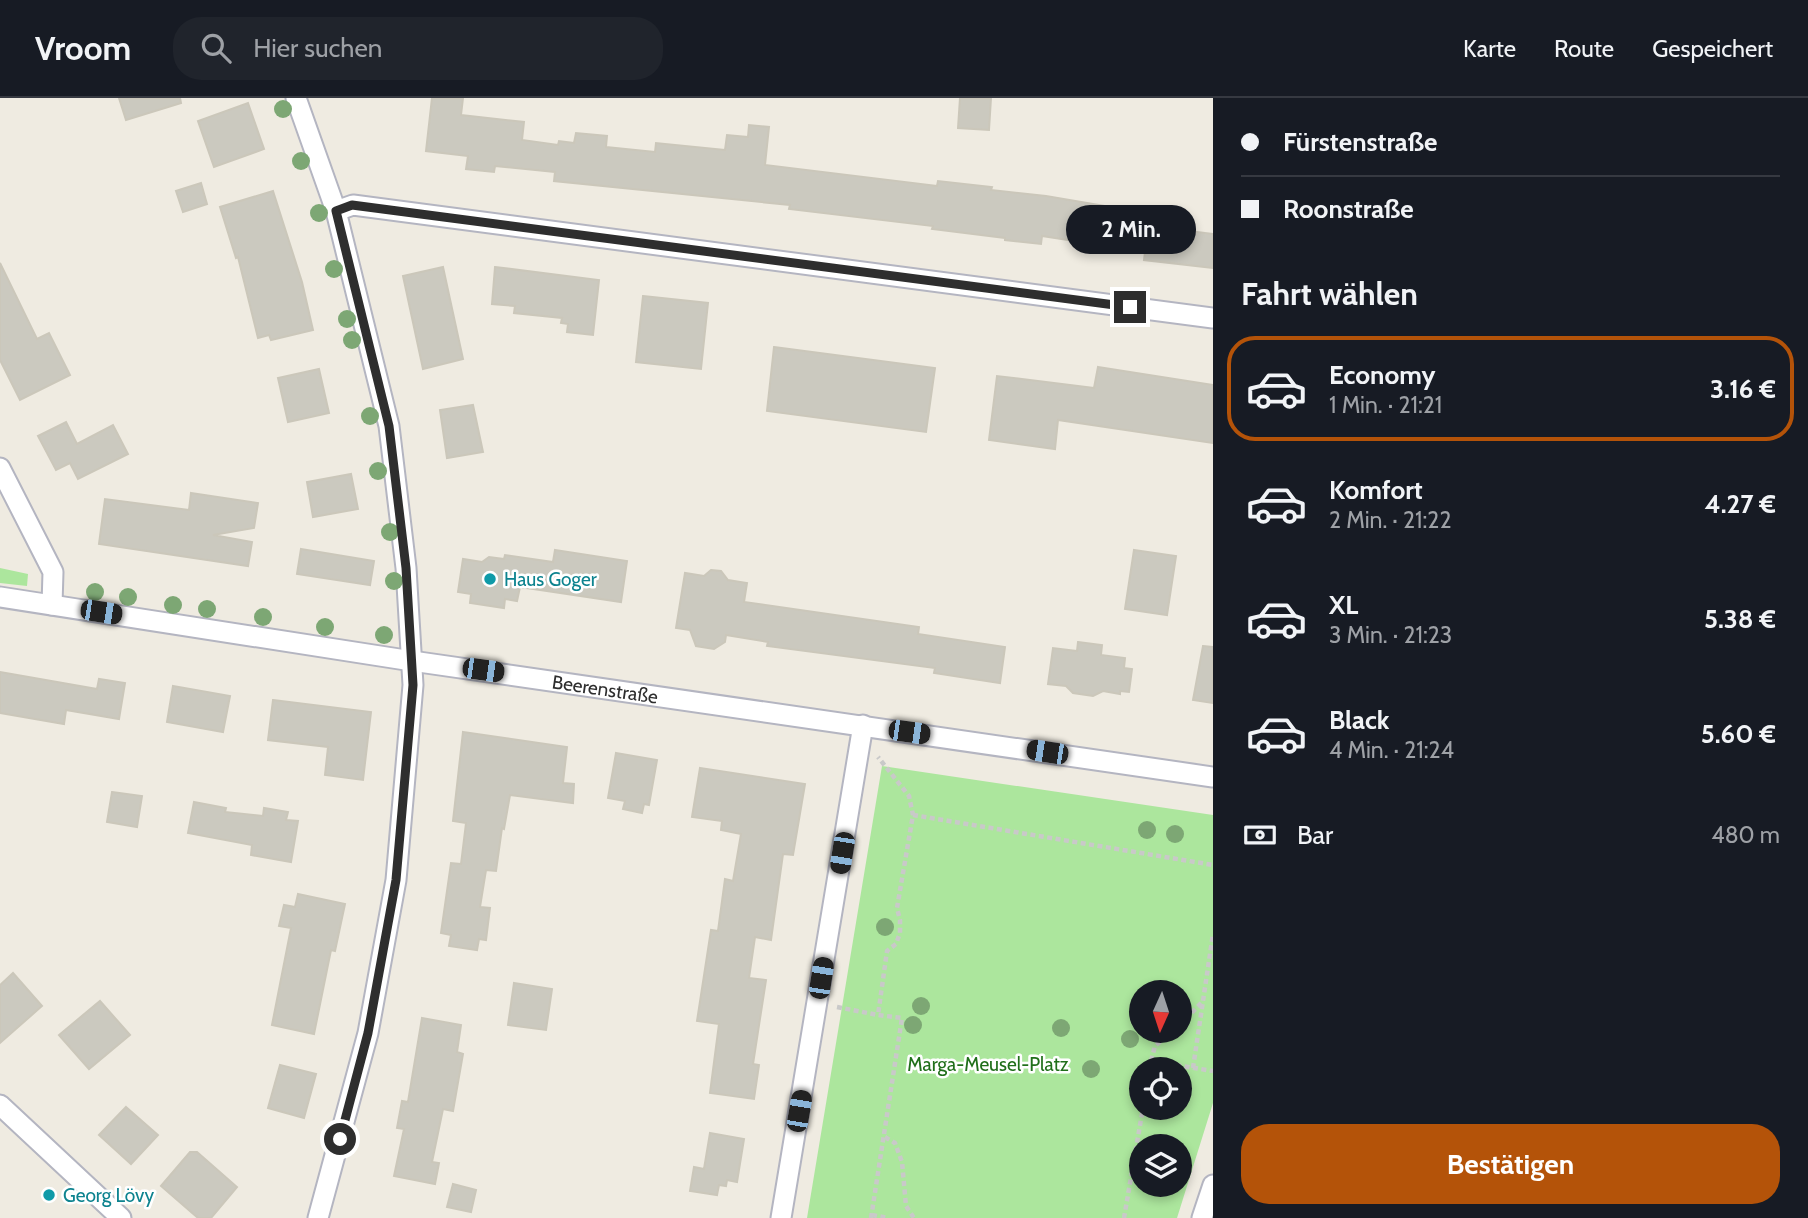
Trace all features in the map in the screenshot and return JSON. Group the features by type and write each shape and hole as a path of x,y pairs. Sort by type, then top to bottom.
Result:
{"street":[{"path":"296,98 336,211 389,426 406,568 413,685 396,880 368,1033 318,1218"},
{"path":"336,211 352,205 1213,318"},
{"path":"0,468 52,572 52,605"},
{"name":"Beerenstraße","path":"0,597 412,661 1213,778"},
{"path":"781,1218 863,725"},
{"path":"0,1105 121,1218"},
{"path":"1202,1218 1213,1185"}],"path":[{"path":"877,756 909,796 913,815 897,908 900,933 895,944 887,951 878,1015"},
{"path":"913,815 1213,865"},
{"path":"1213,934 1193,1068 1213,1071"},
{"path":"1192,1012 1203,1000"},
{"path":"837,1006 902,1017 871,1217 888,1218"},
{"path":"1124,1218 1141,1120"},
{"path":"885,1138 895,1143 902,1162 906,1206 914,1218"}],"green space":[{"path":"0,568 28,574 27,586 0,583"},
{"name":"Marga-Meusel-Platz","path":"882,766 1213,815 1213,1103 1192,1170 1192,1134 1129,1134 1129,1197 1184,1197 1177,1218 807,1218"}],"building":[{"path":"119,98 180,98 181,103 126,120"},
{"path":"432,98 463,98 461,115 524,122 522,140 558,145 559,141 574,143 576,133 607,136 606,147 655,152 656,143 725,150 727,135 748,137 749,125 769,127 765,165 937,186 938,181 992,187 991,190 1123,209 1122,216 1182,223 1181,230 1213,234 1213,268 1144,260 1145,252 1042,236 1041,244 1005,240 932,229 933,226 789,209 790,205 554,181 555,172 495,166 494,172 466,169 468,156 426,151"},
{"path":"960,98 991,98 989,130 958,128"},
{"path":"248,103 264,149 214,167 198,121"},
{"path":"201,183 207,204 183,212 176,191"},
{"path":"273,191 302,282 313,330 271,340 269,335 258,338 238,257 236,258 220,207"},
{"path":"0,263 37,339 49,333 70,375 20,400 0,360"},
{"path":"443,267 463,359 423,369 403,276"},
{"path":"495,267 599,280 593,335 567,332 568,324 561,323 562,318 514,313 515,306 492,304"},
{"path":"643,296 708,303 701,369 636,362"},
{"path":"774,347 935,368 926,432 767,411"},
{"path":"1098,367 1213,385 1213,443 1058,420 1055,449 989,440 997,376 1094,388"},
{"path":"319,369 329,413 288,422 278,378"},
{"path":"473,405 483,452 447,458 440,410"},
{"path":"66,422 77,444 113,425 128,454 78,479 70,463 56,470 38,436"},
{"path":"351,474 358,509 313,517 307,482"},
{"path":"191,493 258,503 254,528 213,535 252,542 248,566 99,544 105,499 189,510"},
{"path":"301,549 374,561 370,585 297,574"},
{"path":"555,550 627,561 621,602 520,587 517,601 505,599 504,608 470,603 471,594 458,592 463,559 482,562 489,557 504,559 505,555 553,562"},
{"path":"1134,550 1176,556 1167,615 1125,609"},
{"path":"711,570 721,571 728,580 747,583 744,602 919,627 918,634 1005,647 1000,683 934,673 935,668 767,646 768,642 726,635 725,642 714,649 696,646 690,630 676,628 685,573 704,576"},
{"path":"1078,642 1102,645 1101,655 1125,658 1124,668 1132,669 1129,692 1120,691 1120,694 1103,691 1093,696 1073,693 1066,686 1048,684 1053,648 1077,651"},
{"path":"1203,646 1213,647 1213,703 1193,700"},
{"path":"0,672 97,689 99,679 125,683 119,719 66,710 64,724 0,713"},
{"path":"173,686 230,696 223,732 167,722"},
{"path":"273,700 371,712 363,780 325,775 328,747 268,740"},
{"path":"463,732 567,747 563,783 574,784 573,803 510,795 496,871 486,870 480,907 490,908 486,940 479,939 477,950 449,946 451,935 441,933 451,863 461,864 466,823 453,821"},
{"path":"616,753 657,760 649,805 644,804 642,813 623,809 625,801 608,798"},
{"path":"700,768 805,784 793,855 783,854 771,940 755,937 749,978 766,980 753,1064 759,1065 754,1099 710,1093 719,1024 697,1021 711,930 718,931 725,879 733,881 741,834 721,830 722,821 692,817"},
{"path":"112,792 142,796 137,827 107,822"},
{"path":"194,802 226,808 225,812 263,816 264,808 288,812 286,820 298,821 291,862 251,855 252,845 188,833"},
{"path":"298,894 345,904 335,951 331,950 314,1034 272,1025 291,928 279,926 284,905 295,907"},
{"path":"13,973 42,1006 0,1043 0,985"},
{"path":"514,983 552,989 546,1030 508,1025"},
{"path":"100,1001 130,1035 89,1069 59,1035"},
{"path":"422,1018 461,1025 457,1052 463,1054 453,1111 443,1109 432,1162 439,1163 435,1184 394,1176 404,1129 397,1128 402,1101 408,1102"},
{"path":"280,1065 316,1074 304,1118 268,1108"},
{"path":"126,1107 158,1135 131,1164 99,1135"},
{"path":"710,1133 744,1139 737,1182 727,1180 726,1186 719,1185 717,1195 690,1191 694,1167 704,1169"},
{"path":"190,1152 197,1152 237,1187 211,1218 198,1218 161,1186"},
{"path":"453,1184 476,1190 471,1212 447,1207"}],"place":[{"name":"Haus Goger","path":"490,579"},
{"name":"Georg Lövy","path":"49,1195"}],"route":[{"path":"340,1139 368,1033 396,880 413,685 406,568 389,426 336,211 352,205 1130,307"}]}
